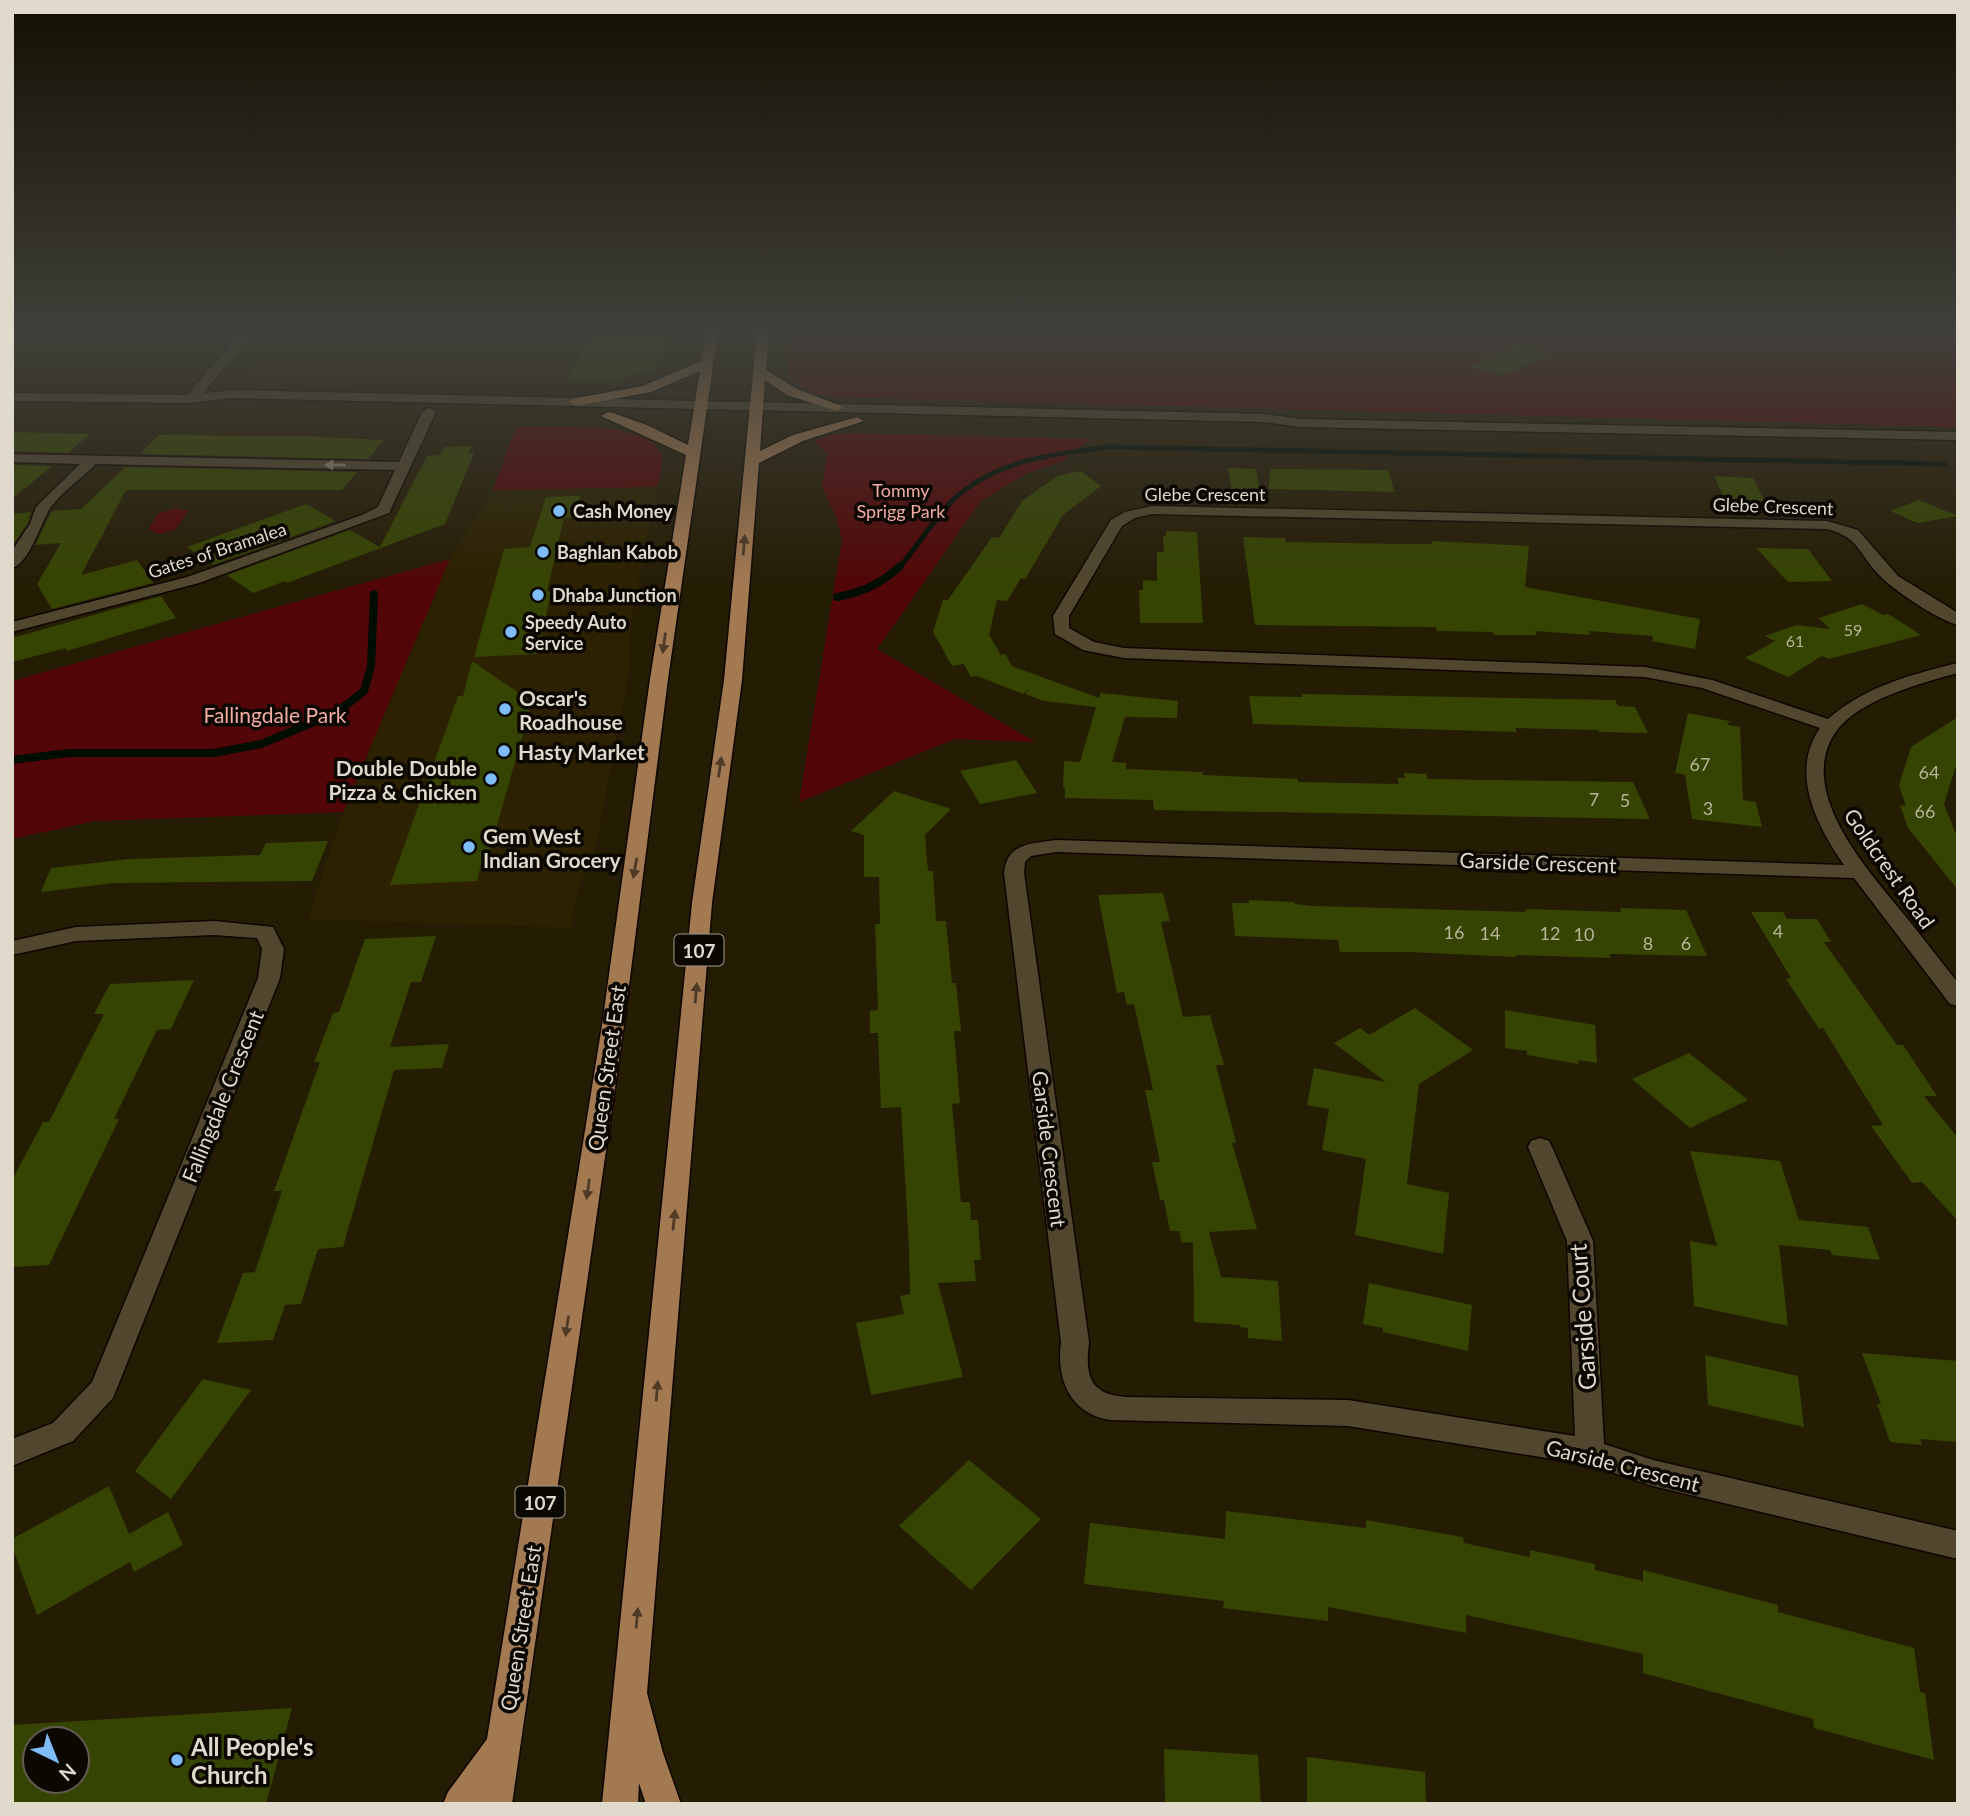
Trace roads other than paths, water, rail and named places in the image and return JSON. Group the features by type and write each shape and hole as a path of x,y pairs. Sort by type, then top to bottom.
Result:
{"main road":[{"path":"608,416 642,428 694,454"},
{"name":"Queen Street East","path":"494,1804 584,1217 637,857 660,667 699,416"},
{"name":"107","path":"620,1804 702,903 733,680 755,416"},
{"path":"751,461 799,438 857,421"},
{"path":"630,1685 646,1753 664,1804"},
{"path":"460,1804 502,1746"}],"street":[{"name":"Gates of Bramalea","path":"12,627 193,580 384,510 427,416"},
{"path":"597,416 613,416"},
{"path":"797,416 857,421 1254,426 1301,423 1958,436"},
{"path":"1177,416 1264,418 1301,423"},
{"path":"12,458 403,466"},
{"path":"12,563 37,524 43,507 92,460"},
{"name":"Glebe Crescent","path":"1832,726 1706,684 1645,672 1124,653 1089,646 1079,641 1061,630 1061,616 1116,523 1130,515 1152,510 1827,525 1850,530 1859,536 1877,565 1892,579 1958,620"},
{"path":"1832,726 1858,707 1892,689 1958,668"},
{"name":"Goldcrest Road","path":"1832,726 1817,764 1819,802 1832,829 1861,872 1958,999"},
{"name":"Garside Crescent","path":"1861,872 1056,846 1025,851 1015,861 1014,873 1075,1342 1072,1361 1074,1379 1086,1394 1102,1406 1125,1409 1348,1413 1590,1452 1653,1473 1958,1545"},
{"name":"Fallingdale Crescent","path":"12,948 76,934 214,928 265,932 273,949 269,978 103,1389 63,1432 12,1453"},
{"name":"Garside Court","path":"1540,1147 1580,1241 1590,1452"}],"waterway":[{"path":"899,568 953,500 987,476 1047,456 1109,447 1945,464"},
{"path":"837,597 871,586 900,566"},
{"path":"12,760 68,753 214,753 261,744 336,713 364,691 371,667 374,594"}],"place":[{"name":"Cash Money","path":"559,511"},
{"name":"Baghlan Kabob","path":"543,552"},
{"name":"Dhaba Junction","path":"538,595"},
{"name":"Speedy Auto Service","path":"511,632"},
{"name":"Oscar's Roadhouse","path":"505,709"},
{"name":"Hasty Market","path":"504,751"},
{"name":"Double Double Pizza & Chicken","path":"491,779"},
{"name":"Gem West Indian Grocery","path":"469,847"},
{"name":"All People's Church","path":"177,1760"}],"park label":[{"name":"Tommy Sprigg Park","path":"901,500"},
{"name":"Fallingdale Park","path":"275,714"}]}
